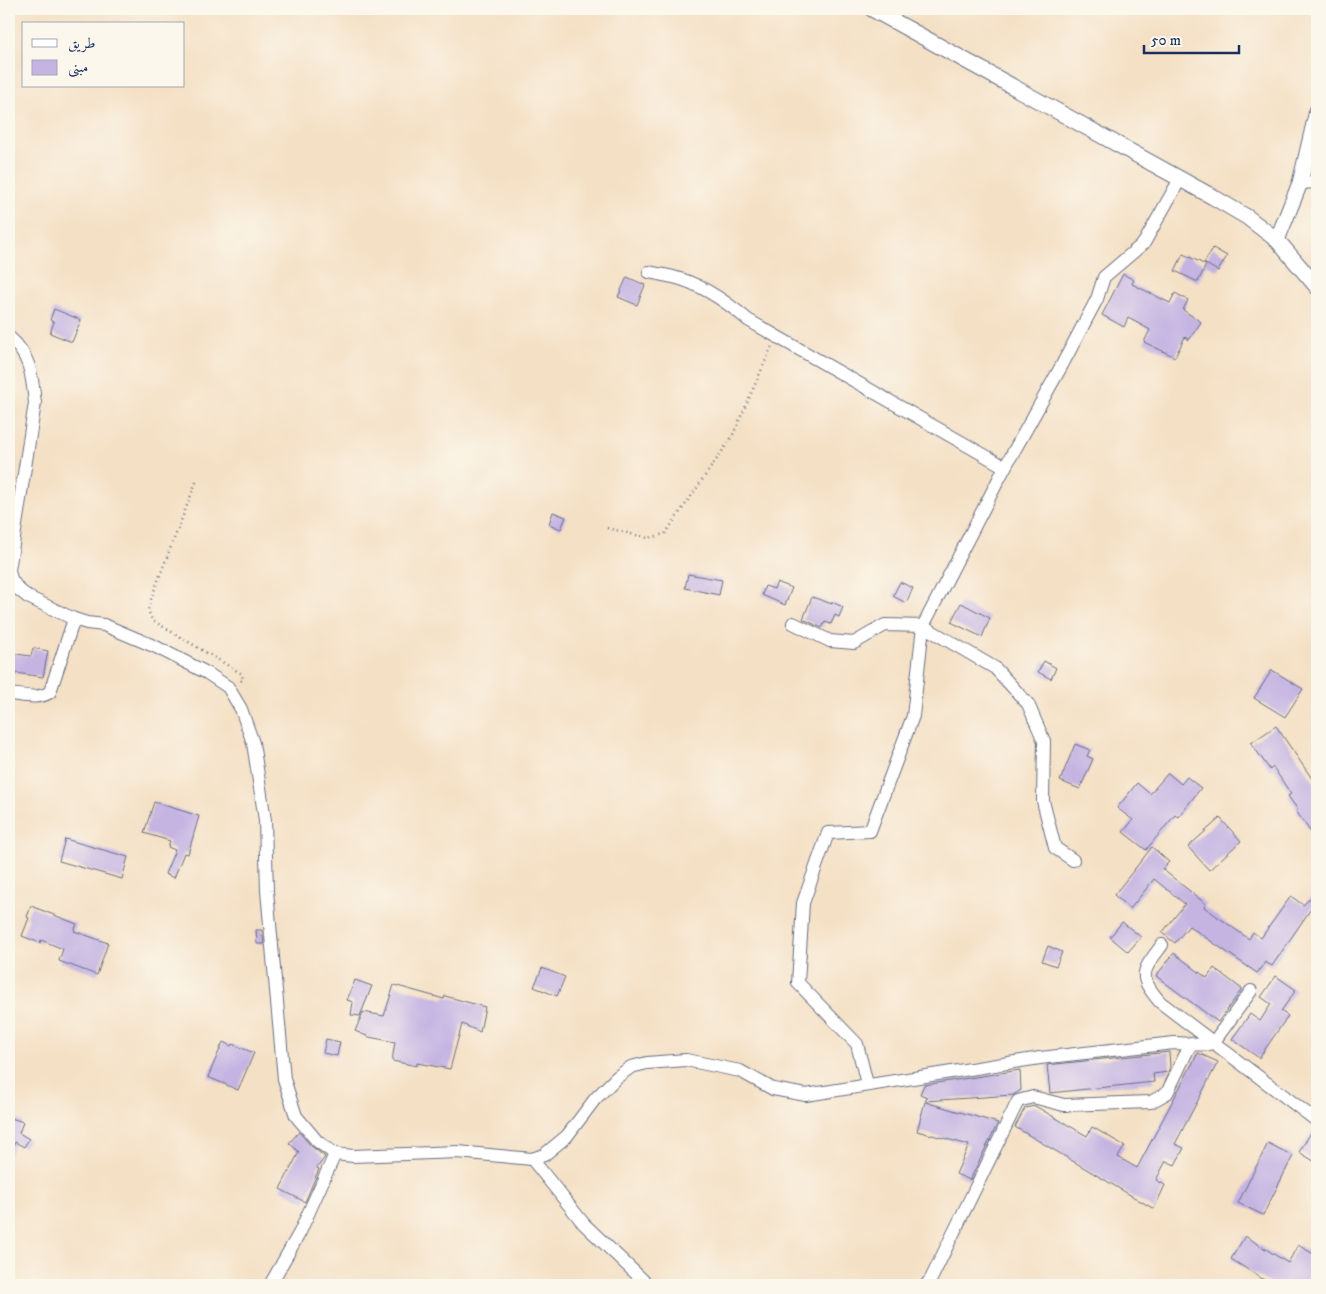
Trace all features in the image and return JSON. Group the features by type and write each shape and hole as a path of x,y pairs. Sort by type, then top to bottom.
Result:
{"main road":[{"path":"872,9 1180,178 1247,217 1276,240 1317,287"},
{"path":"1276,240 1300,183 1317,111"}],"street":[{"path":"867,1084 857,1044 798,982 803,903 828,833 870,832 913,716 923,626 1005,467 1097,299 1104,277 1144,243 1180,178"},
{"path":"1300,183 1317,182"},
{"path":"649,272 690,283 732,307 748,320 1005,467"},
{"path":"9,337 22,349 26,359 32,377 35,403 9,570 12,579 18,589 28,597 87,623 104,625 207,673 228,687 241,710 253,743 265,820 267,891 284,1079 296,1116 317,1141 335,1154 353,1156 458,1152 532,1159 544,1155 567,1136 595,1099 617,1077 631,1067 647,1063 686,1060 740,1071 773,1089 806,1095 1040,1058 1191,1042 1203,1046 1213,1043 1251,991"},
{"path":"9,694 45,696 50,692 74,618"},
{"path":"794,623 830,641 854,643 885,625 923,626 995,668 1028,704 1044,742 1043,801 1055,848 1073,860"},
{"path":"1162,945 1145,968 1145,981 1160,1002 1317,1121"},
{"path":"926,1285 935,1271 1018,1101 1033,1097 1064,1105 1151,1102 1167,1093 1191,1042"},
{"path":"270,1285 300,1232 335,1154"},
{"path":"532,1159 584,1224 648,1285"}],"path":[{"path":"607,528 648,538 665,534 732,437 776,336"},
{"path":"196,482 148,610 152,620 242,674 243,680 228,687"}],"building":[{"path":"1213,248 1227,256 1218,271 1204,263"},
{"path":"1183,254 1206,265 1198,282 1175,271"},
{"path":"1123,274 1134,280 1132,284 1170,303 1175,293 1188,300 1183,310 1201,322 1189,340 1185,337 1175,357 1144,342 1150,330 1145,327 1128,318 1124,327 1102,315"},
{"path":"627,277 645,285 637,305 618,297"},
{"path":"54,309 81,320 72,342 50,333 54,322 50,320"},
{"path":"553,512 566,517 561,529 549,524"},
{"path":"688,574 722,580 719,595 685,588"},
{"path":"777,582 792,588 785,605 762,595 765,586 774,589"},
{"path":"900,582 913,588 906,603 893,596"},
{"path":"812,597 843,607 839,617 835,615 831,624 825,622 822,628 803,619"},
{"path":"961,603 990,618 982,637 951,622"},
{"path":"33,648 48,651 43,677 9,672 9,653 31,656"},
{"path":"1044,661 1056,668 1051,679 1038,672"},
{"path":"1272,670 1303,689 1285,717 1254,698"},
{"path":"1276,726 1317,786 1317,841 1296,811 1298,810 1288,796 1291,794 1273,767 1270,770 1251,743"},
{"path":"1075,744 1090,750 1087,756 1093,759 1080,789 1060,781"},
{"path":"1168,773 1181,784 1187,777 1201,788 1178,817 1175,815 1146,850 1123,832 1133,820 1117,808 1137,783 1150,794"},
{"path":"154,802 199,816 188,854 184,853 174,878 165,874 175,850 168,847 170,841 144,833"},
{"path":"1220,818 1241,841 1209,870 1188,847"},
{"path":"65,839 128,857 122,879 59,861"},
{"path":"1152,847 1169,862 1162,869 1206,904 1204,907 1249,939 1253,932 1261,938 1291,896 1303,905 1317,892 1317,900 1272,966 1265,962 1257,973 1189,926 1175,943 1162,933 1185,904 1154,879 1130,909 1114,895"},
{"path":"31,906 77,924 74,931 108,943 97,975 59,961 63,949 41,940 40,943 22,936 29,918 27,917"},
{"path":"1122,922 1141,937 1128,952 1110,937"},
{"path":"256,930 262,930 264,944 257,944"},
{"path":"1048,946 1062,952 1056,966 1042,961"},
{"path":"1174,953 1207,978 1214,968 1242,989 1218,1022 1156,976"},
{"path":"542,968 565,977 557,996 534,987"},
{"path":"1276,976 1296,990 1281,1011 1288,1016 1259,1058 1232,1039 1250,1014 1260,1021 1271,1004 1261,997"},
{"path":"355,980 372,986 360,1016 351,1015 353,1002 347,1000"},
{"path":"394,985 444,999 445,996 485,1007 480,1032 462,1024 450,1069 417,1063 417,1066 392,1061 395,1042 369,1037 355,1031 363,1012 384,1016"},
{"path":"326,1039 340,1042 337,1056 323,1053"},
{"path":"223,1042 254,1053 238,1090 208,1077"},
{"path":"1169,1052 1170,1067 1168,1072 1153,1074 1154,1082 1050,1093 1047,1065"},
{"path":"1198,1053 1218,1062 1175,1144 1184,1148 1175,1165 1166,1161 1156,1180 1165,1185 1154,1209 1015,1127 1025,1108 1035,1106 1087,1136 1092,1127 1125,1146 1118,1157 1137,1168"},
{"path":"1020,1070 1021,1090 1013,1095 925,1101 927,1097 920,1094 924,1085"},
{"path":"925,1102 998,1123 970,1180 956,1174 969,1145 917,1131"},
{"path":"11,1118 23,1122 19,1133 29,1139 24,1147 15,1142 9,1157 9,1124"},
{"path":"1314,1128 1317,1129 1317,1163 1299,1152"},
{"path":"299,1132 311,1146 325,1157 317,1168 319,1169 305,1202 280,1189 299,1152 289,1143"},
{"path":"1268,1143 1293,1156 1263,1215 1238,1203"},
{"path":"1245,1236 1288,1263 1298,1245 1317,1256 1317,1285 1272,1285 1231,1259"}]}
